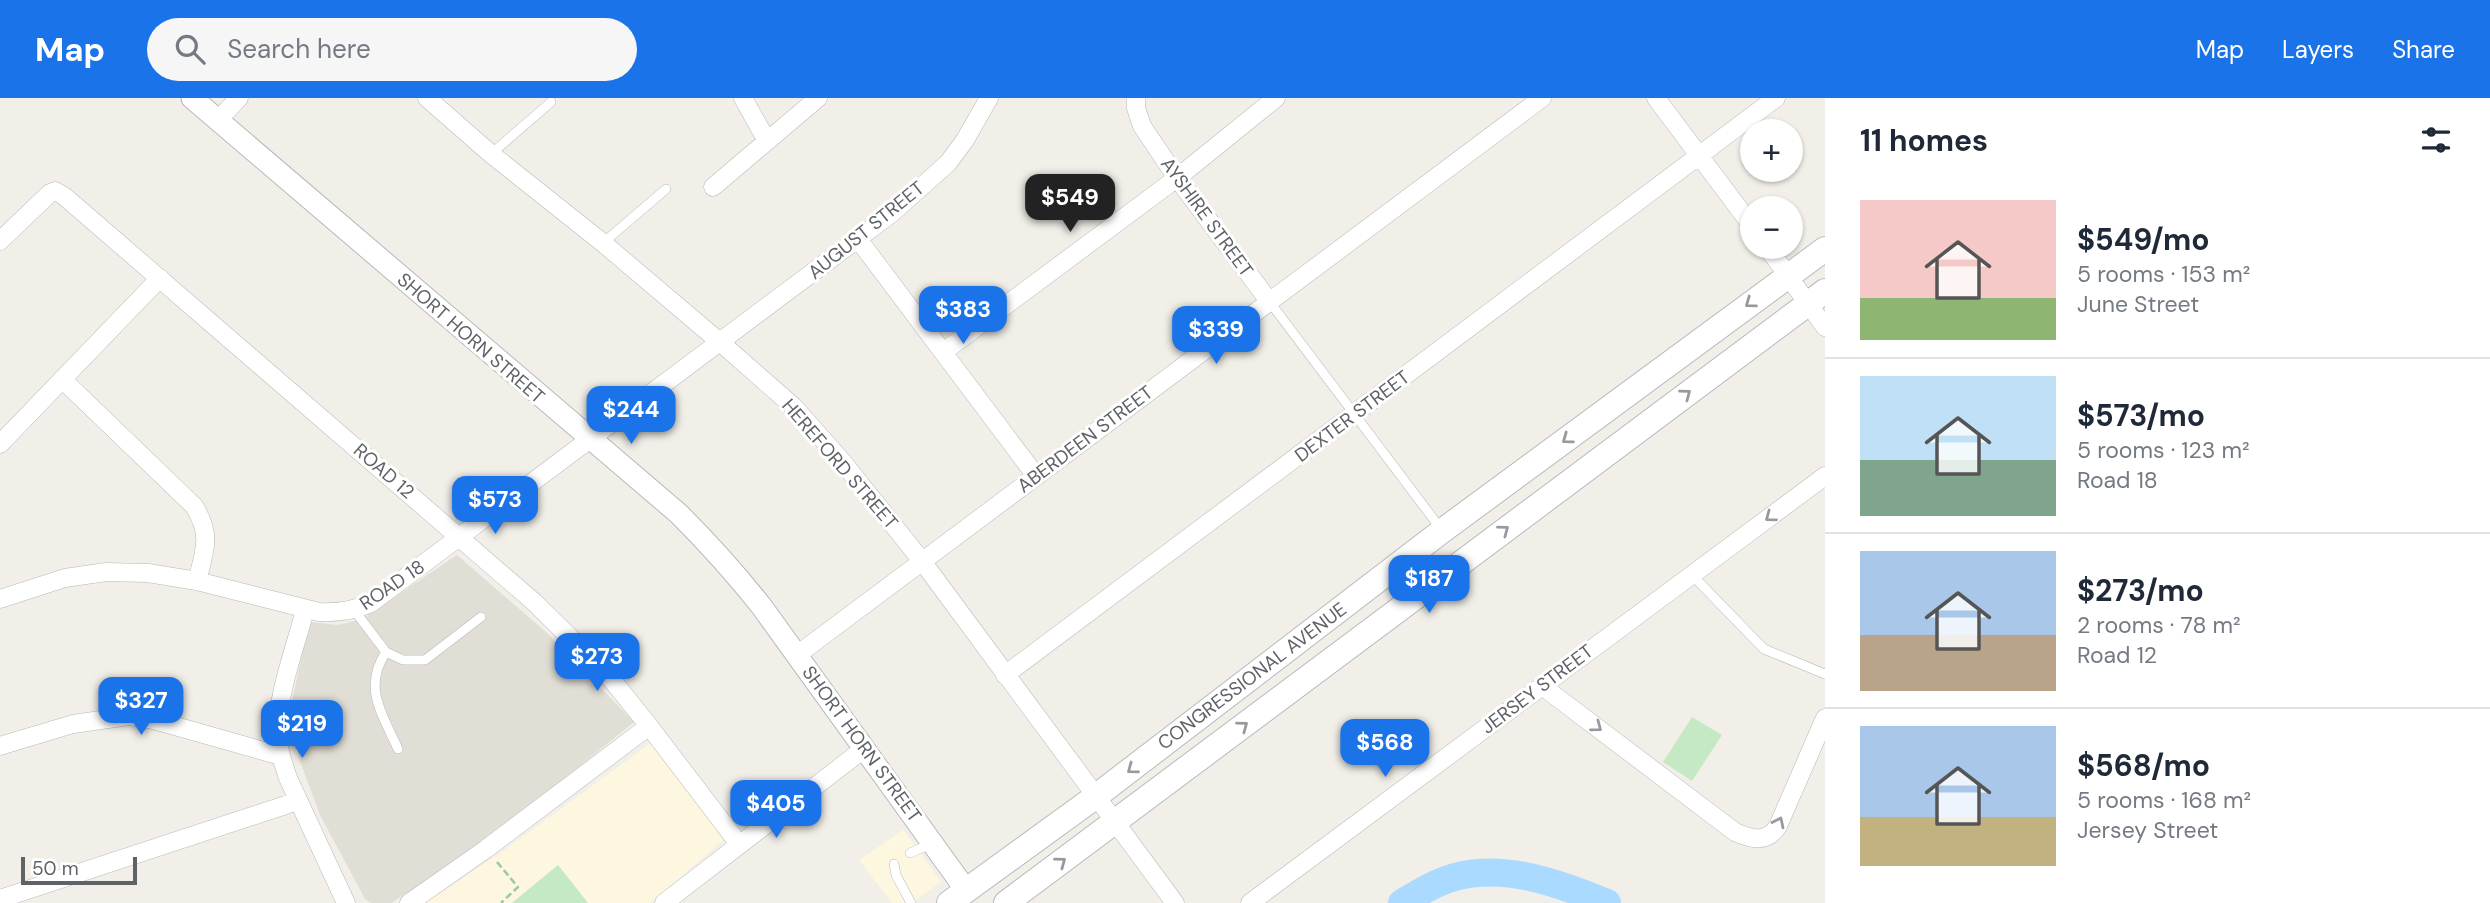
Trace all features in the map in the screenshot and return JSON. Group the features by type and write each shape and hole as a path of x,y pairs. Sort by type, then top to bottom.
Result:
{"main road":[{"name":"CONGRESSIONAL AVENUE","path":"958,897 1095,797 1442,531 1825,249"},
{"name":"CONGRESSIONAL AVENUE","path":"1006,903 1817,297"}],"street":[{"name":"SHORT HORN STREET","path":"192,98 704,538 732,568 933,843 958,897"},
{"path":"218,120 239,98"},
{"name":"HEREFORD STREET","path":"427,98 491,154 603,243 794,407 841,460 922,561 1175,903"},
{"path":"743,98 767,141"},
{"path":"713,187 818,98"},
{"name":"AUGUST STREET","path":"721,343 858,239 948,163 965,140 989,98"},
{"name":"AYSHIRE STREET","path":"1136,98 1142,126 1269,302"},
{"path":"943,352 1177,178 1276,98"},
{"name":"ABERDEEN STREET","path":"797,655 1542,98"},
{"path":"1656,98 1740,210"},
{"name":"DEXTER STREET","path":"1005,675 1776,98"},
{"name":"ROAD 12","path":"0,241 55,191 160,278 534,602 591,658 649,726 739,844"},
{"path":"858,239 1036,476"},
{"path":"1776,259 1788,275 1817,297 1825,327"},
{"path":"0,444 160,278"},
{"name":"ROAD 18","path":"0,598 65,578 106,572 148,573 197,581 305,610 338,613 354,611 371,603 721,343"},
{"path":"62,379 182,491 194,506 204,522 207,539 197,581"},
{"name":"JERSEY STREET","path":"1250,903 1825,476"},
{"path":"305,610 278,721 281,756 298,801 346,903"},
{"path":"1542,686 1735,832 1752,840 1766,838 1778,826 1825,718"},
{"path":"0,746 73,724 129,716 154,720 281,756"},
{"path":"409,903 486,849 649,726"},
{"path":"664,903 865,748"},
{"path":"0,899 298,801"}],"lane":[{"path":"491,154 551,102"},
{"path":"603,243 666,190"},
{"name":"AYSHIRE STREET","path":"1269,302 1442,531"},
{"path":"1692,575 1764,649 1825,674"},
{"path":"354,611 386,652 403,660 425,660 481,617"},
{"path":"386,652 377,667 374,692 398,749"},
{"path":"910,853 933,843"},
{"path":"894,864 896,875 911,903"}],"path":[{"path":"486,849 518,887 501,903"}],"shaded area":[{"path":"457,555 547,633 634,722 482,845 391,903 371,903 365,899 320,815 298,756 291,706 309,622 338,625 362,619"},
{"path":"652,742 726,838 650,903 588,903 558,865 512,903 425,903 499,854"},
{"path":"903,830 941,882 912,903 892,903 859,860"}],"green space":[{"path":"1692,717 1722,735 1692,781 1663,762"},
{"path":"558,865 588,903 512,903"}],"waterway":[{"path":"1402,903 1448,879 1493,872 1552,883 1607,903"}]}
